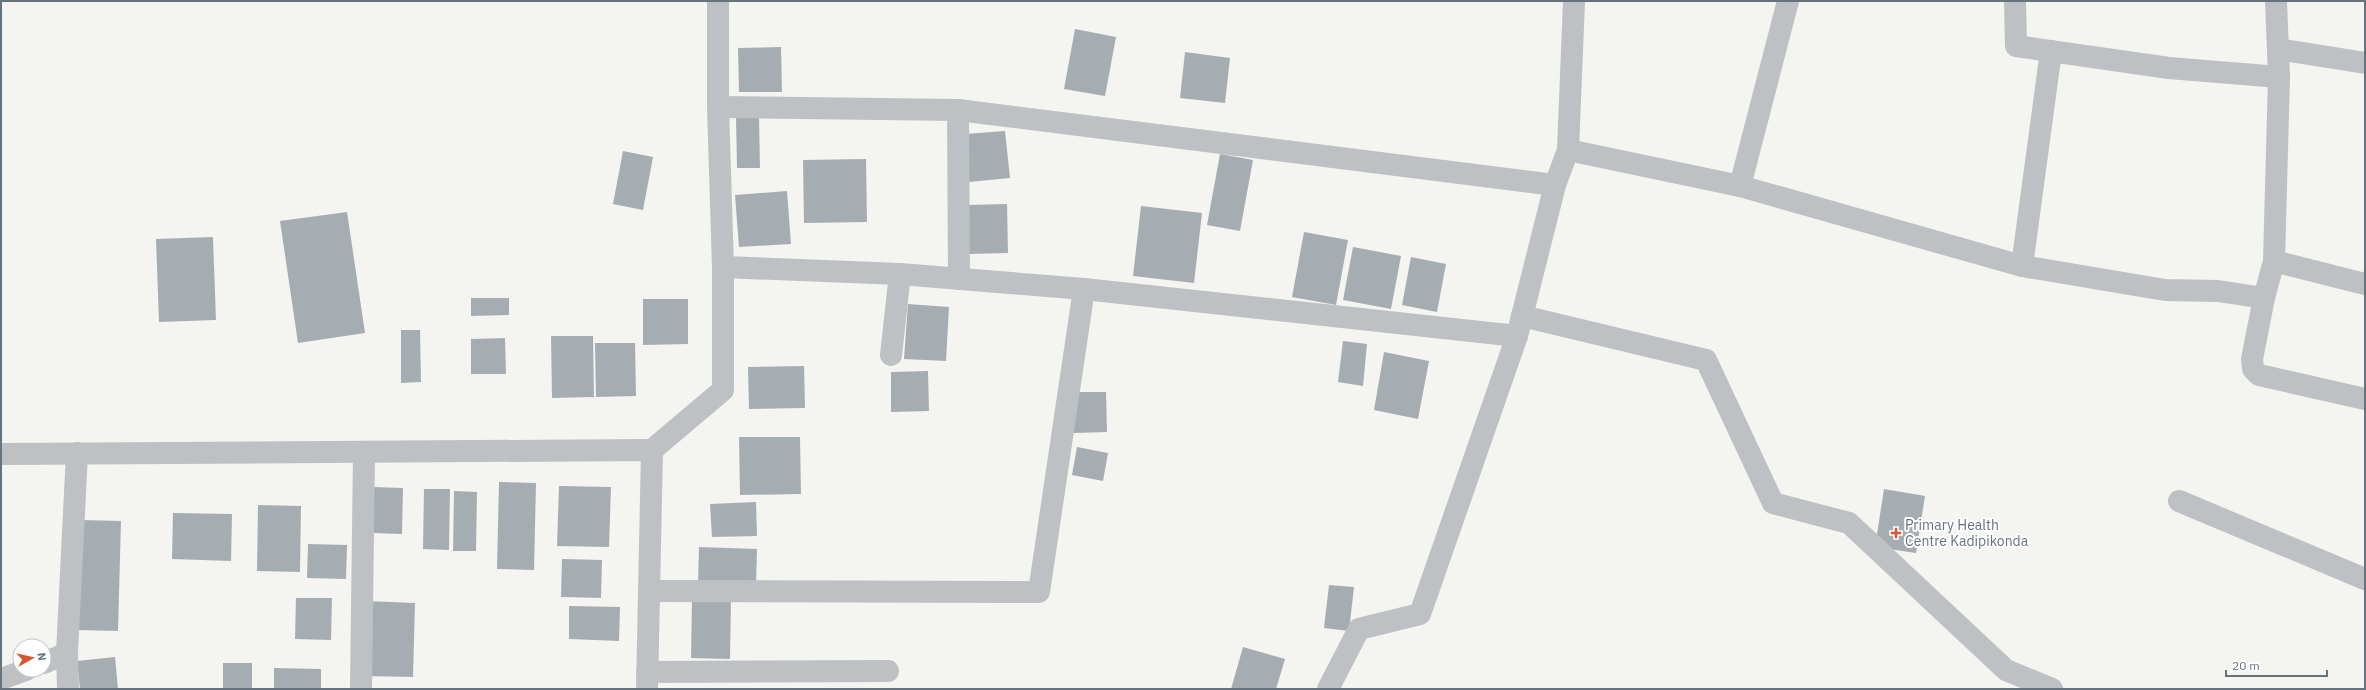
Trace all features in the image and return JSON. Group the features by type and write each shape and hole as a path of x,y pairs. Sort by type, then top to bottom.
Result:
{"street":[{"path":"1,454 364,453 652,450 723,390 723,267 718,107 718,1"},
{"path":"1328,689 1359,629 1420,614 1519,326 1555,185 1568,150 1574,1"},
{"path":"1740,186 1788,1"},
{"path":"2015,1 2016,46 2169,68 2279,77"},
{"path":"2276,1 2279,77 2274,261 2264,298 2252,359 2253,369 2260,375 2365,399"},
{"path":"2278,49 2365,63"},
{"path":"2022,266 2051,51"},
{"path":"718,107 958,110 1555,185"},
{"path":"958,110 959,279"},
{"path":"1568,150 1740,186 2022,266 2165,290 2218,291 2264,298"},
{"path":"2274,261 2365,284"},
{"path":"723,267 900,274 1519,326 1706,360 1773,503 1848,523 2006,670 2052,689"},
{"path":"890,355 900,274"},
{"path":"649,591 1039,592 1084,289"},
{"path":"652,450 647,680 888,671"},
{"path":"68,689 67,653 77,453"},
{"path":"361,689 364,453"},
{"path":"2179,501 2365,578"},
{"path":"52,659 67,653"},
{"path":"1,679 12,675"}],"building":[{"path":"1075,29 1116,37 1105,96 1064,89"},
{"path":"781,47 782,92 739,92 738,48"},
{"path":"1185,52 1230,58 1225,103 1180,98"},
{"path":"736,118 759,118 760,168 737,168"},
{"path":"1005,131 1010,178 969,182 965,134"},
{"path":"623,151 653,157 643,210 613,204"},
{"path":"1220,154 1253,160 1240,231 1207,225"},
{"path":"866,159 867,222 804,223 803,160"},
{"path":"787,191 791,244 739,247 735,195"},
{"path":"1007,204 1008,253 969,254 968,205"},
{"path":"1141,206 1202,213 1194,283 1133,276"},
{"path":"347,212 365,333 298,343 280,221"},
{"path":"1304,232 1348,240 1336,305 1292,297"},
{"path":"213,237 216,320 159,322 156,239"},
{"path":"1353,247 1401,256 1391,309 1343,300"},
{"path":"1411,257 1446,264 1437,312 1402,305"},
{"path":"471,298 509,298 509,315 471,316"},
{"path":"643,299 688,299 688,344 643,345"},
{"path":"908,304 949,307 946,361 904,359"},
{"path":"401,330 420,330 421,382 401,383"},
{"path":"551,336 593,336 594,397 552,398"},
{"path":"505,338 506,374 471,374 471,339"},
{"path":"1343,341 1367,344 1363,386 1338,382"},
{"path":"595,343 635,343 636,396 596,397"},
{"path":"1384,352 1429,361 1418,419 1374,410"},
{"path":"804,366 805,408 749,409 748,367"},
{"path":"928,371 929,411 891,412 891,372"},
{"path":"1073,392 1106,392 1107,432 1074,433"},
{"path":"739,437 800,437 801,494 740,495"},
{"path":"1077,447 1108,453 1103,481 1072,475"},
{"path":"499,482 536,483 534,570 497,569"},
{"path":"559,486 611,487 609,547 557,546"},
{"path":"373,487 403,488 402,534 372,533"},
{"path":"424,489 450,489 449,550 423,549"},
{"path":"1884,489 1925,496 1916,553 1875,547"},
{"path":"454,491 477,492 476,551 453,551"},
{"path":"756,502 757,536 712,537 710,504"},
{"path":"258,505 301,506 300,572 257,571"},
{"path":"173,513 232,514 231,561 172,559"},
{"path":"81,520 121,521 118,631 78,630"},
{"path":"308,544 347,545 346,579 307,578"},
{"path":"699,547 757,549 756,584 698,583"},
{"path":"562,559 602,560 601,598 561,597"},
{"path":"1329,585 1354,587 1349,631 1324,628"},
{"path":"296,598 332,598 331,640 295,639"},
{"path":"692,598 731,599 730,659 691,658"},
{"path":"366,601 415,603 413,677 364,676"},
{"path":"569,606 620,607 619,641 569,639"},
{"path":"1243,647 1285,659 1276,689 1231,689"},
{"path":"115,657 118,689 80,689 77,661"},
{"path":"223,663 252,663 252,689 223,689"},
{"path":"274,668 321,669 321,689 274,689"}],"place":[{"name":"Primary Health Centre Kadipikonda","path":"1896,533"}]}
